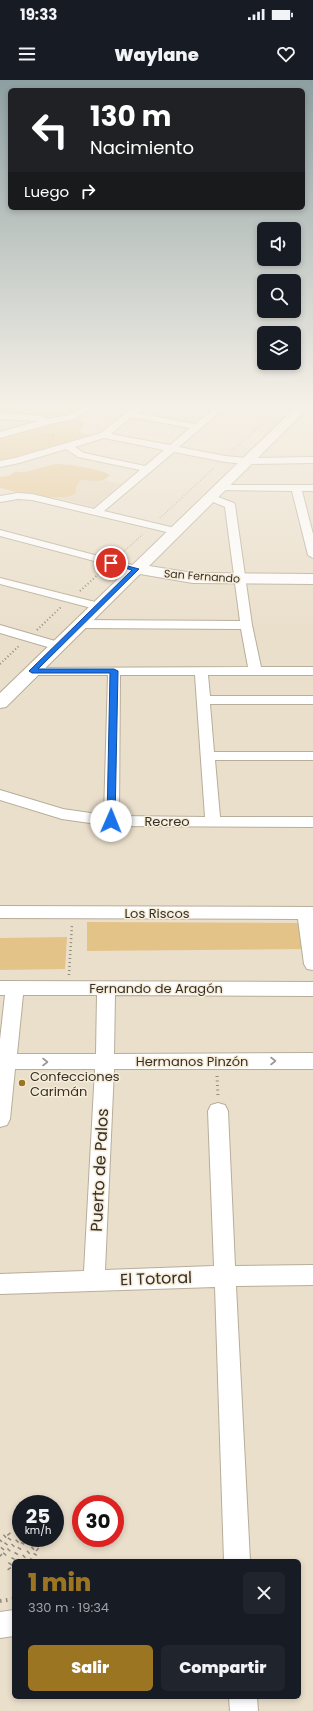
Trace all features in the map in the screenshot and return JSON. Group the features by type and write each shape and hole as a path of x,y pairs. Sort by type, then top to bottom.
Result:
{"street":[{"path":"96,512 135,479"},
{"path":"0,703 228,479"},
{"path":"296,488 308,516 313,555"},
{"path":"215,492 313,488"},
{"path":"215,492 230,505 239,579 254,671"},
{"path":"0,499 18,496 32,497 174,531"},
{"name":"San Fernando","path":"0,534 136,569 178,576 239,579 313,579"},
{"path":"0,581 98,606"},
{"path":"80,624 246,625"},
{"path":"0,629 58,646"},
{"path":"32,671 313,671"},
{"path":"111,821 114,671"},
{"path":"201,671 212,822"},
{"path":"203,700 313,700"},
{"path":"207,756 313,756"},
{"name":"Recreo","path":"0,795 62,814 111,821 313,822"},
{"name":"Los Riscos","path":"0,912 309,913"},
{"path":"309,913 313,964"},
{"path":"0,1119 8,988"},
{"name":"Fernando de Aragón","path":"8,988 313,988"},
{"name":"Puerto de Palos","path":"94,1280 105,1062 106,988"},
{"name":"Hermanos Pinzón","path":"3,1062 313,1061"},
{"path":"218,1111 238,1559"},
{"name":"El Totoral","path":"0,1284 225,1276 313,1275"},
{"path":"0,1625 12,1623"},
{"path":"243,1699 244,1711"}],"path":[{"path":"70,959 72,920"},
{"path":"217,1074 218,1111"},
{"path":"0,1541 8,1533 11,1537 0,1552"},
{"path":"0,1556 2,1557 20,1538 24,1541 13,1559"},
{"path":"21,1559 34,1547 38,1550 32,1559"},
{"path":"12,1560 8,1567 10,1570 12,1568"},
{"path":"0,1601 12,1599"}],"shaded area":[{"path":"0,479 105,479 99,481 80,480 76,487 75,494 59,497 38,496 0,488"},
{"path":"79,479 98,479 121,484 94,507 52,497"},
{"path":"87,922 302,923 305,949 87,951"},
{"path":"67,937 65,969 0,970 0,938"}],"place":[{"name":"Confecciones Carimán","path":"22,1083"}],"route":[{"path":"111,563 136,569 32,671 114,671 111,821"}]}
